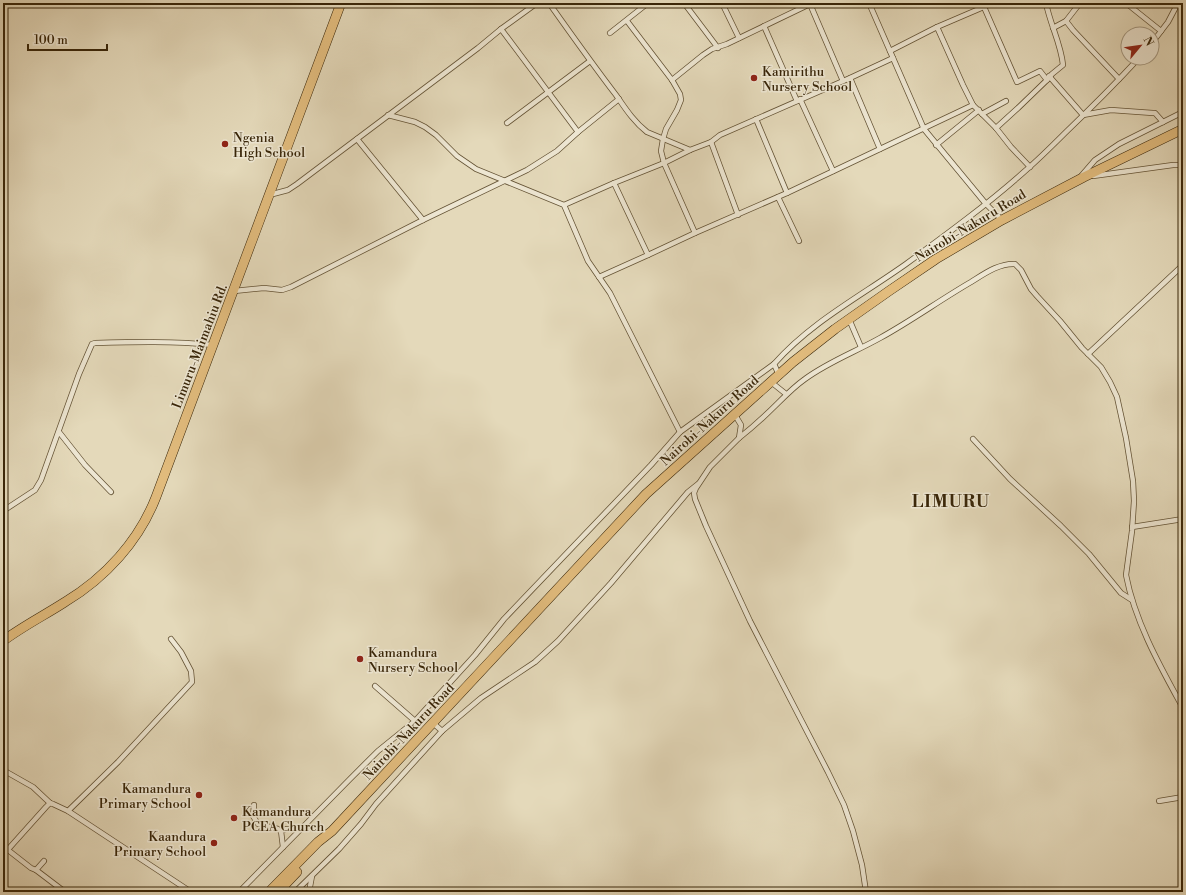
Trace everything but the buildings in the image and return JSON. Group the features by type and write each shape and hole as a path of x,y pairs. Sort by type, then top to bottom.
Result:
{"highway":[{"name":"Limuru-Maimahiu Rd.","path":"3,642 17,631 67,601 96,581 122,554 147,517 341,3"},
{"name":"Nairobi-Nakuru Road","path":"269,892 318,842 332,831 646,494 793,362 849,319 936,259 1002,220 1080,179 1183,130"},
{"name":"Nairobi-Nakuru Road","path":"278,892 322,846 332,831"}],"street":[{"path":"269,195 288,190 297,184 537,3"},
{"path":"549,3 590,61 642,129 690,150"},
{"path":"610,33 648,3"},
{"path":"684,3 718,48"},
{"path":"722,3 739,38"},
{"path":"869,3 924,129 986,204 1002,220"},
{"path":"890,51 937,27 992,3"},
{"path":"996,128 1063,65 1062,56 1046,3"},
{"path":"1053,28 1066,21 1080,3"},
{"path":"1126,3 1162,31"},
{"path":"1160,33 1178,3"},
{"path":"672,80 712,49 718,48 811,4 843,81"},
{"path":"984,7 1017,82 1040,71 1083,115"},
{"path":"626,21 672,80 680,94 681,100 666,128 661,151 664,163 695,233"},
{"path":"1066,21 1119,79"},
{"path":"764,26 833,171"},
{"path":"937,27 962,85 973,105 996,128 1010,147 1030,167"},
{"path":"501,29 578,132"},
{"path":"564,205 614,182 664,163 690,150 711,142 720,134 893,58"},
{"path":"507,123 590,61"},
{"path":"239,892 374,756 415,721 475,655 504,619 631,487 680,432 774,364 791,346 814,327 848,302 905,264 986,204 1030,167 1131,66"},
{"path":"850,78 880,149"},
{"path":"233,291 264,288 282,290 291,287 423,220 506,181 549,157 619,99"},
{"path":"936,145 981,112 1006,101"},
{"path":"599,277 787,193 973,105"},
{"path":"1083,115 1106,110 1153,113 1163,122"},
{"path":"1080,179 1095,160 1111,149 1183,112"},
{"path":"388,115 415,122 425,127 436,135 464,162 564,205 586,257 613,300 680,432"},
{"path":"756,119 787,193"},
{"path":"357,139 423,220"},
{"path":"711,142 738,215"},
{"path":"1080,179 1173,165 1183,165"},
{"path":"614,182 648,255"},
{"path":"778,197 799,241"},
{"path":"866,892 862,865 844,805 750,621 706,526 694,493 698,484 710,467 786,394 812,374 838,358 904,324 953,293 1001,266 1011,264 1018,266 1031,289 1082,348 1098,363 1105,373 1118,401 1133,481 1134,500 1126,574 1137,616 1183,708"},
{"path":"1088,354 1183,265"},
{"path":"849,319 861,347"},
{"path":"3,512 35,490 37,487 47,465 90,347 95,343 188,343 213,345"},
{"path":"774,364 779,375"},
{"path":"771,382 786,394"},
{"path":"735,415 741,425 739,438"},
{"path":"59,432 85,465 111,492"},
{"path":"973,439 1010,479 1089,554 1121,593 1132,600"},
{"path":"295,892 361,824 376,804 442,731 481,698 535,662 558,641 611,584 688,492 698,484"},
{"path":"1132,527 1183,519"},
{"path":"68,812 118,762 192,682 192,671 181,652 171,639"},
{"path":"375,686 415,721"},
{"path":"433,723 442,731"},
{"path":"3,770 33,787 50,803 68,812 191,892"},
{"path":"1159,801 1183,797"},
{"path":"3,856 50,803"},
{"path":"254,805 253,816 258,824 267,827 274,827 281,831 286,829 301,828"},
{"path":"281,831 283,848"},
{"path":"8,850 65,892"},
{"path":"36,870 44,861"},
{"path":"309,892 312,876"}],"place":[{"name":"Kamirithu Nursery School","path":"754,78"},
{"name":"Ngenia High School","path":"225,144"},
{"name":"Kamandura Nursery School","path":"360,659"},
{"name":"Kamandura Primary School","path":"199,795"},
{"name":"Kamandura PCEA Church","path":"234,818"},
{"name":"Kaandura Primary School","path":"214,843"}],"district":[{"name":"LIMURU","path":"951,501"}]}
